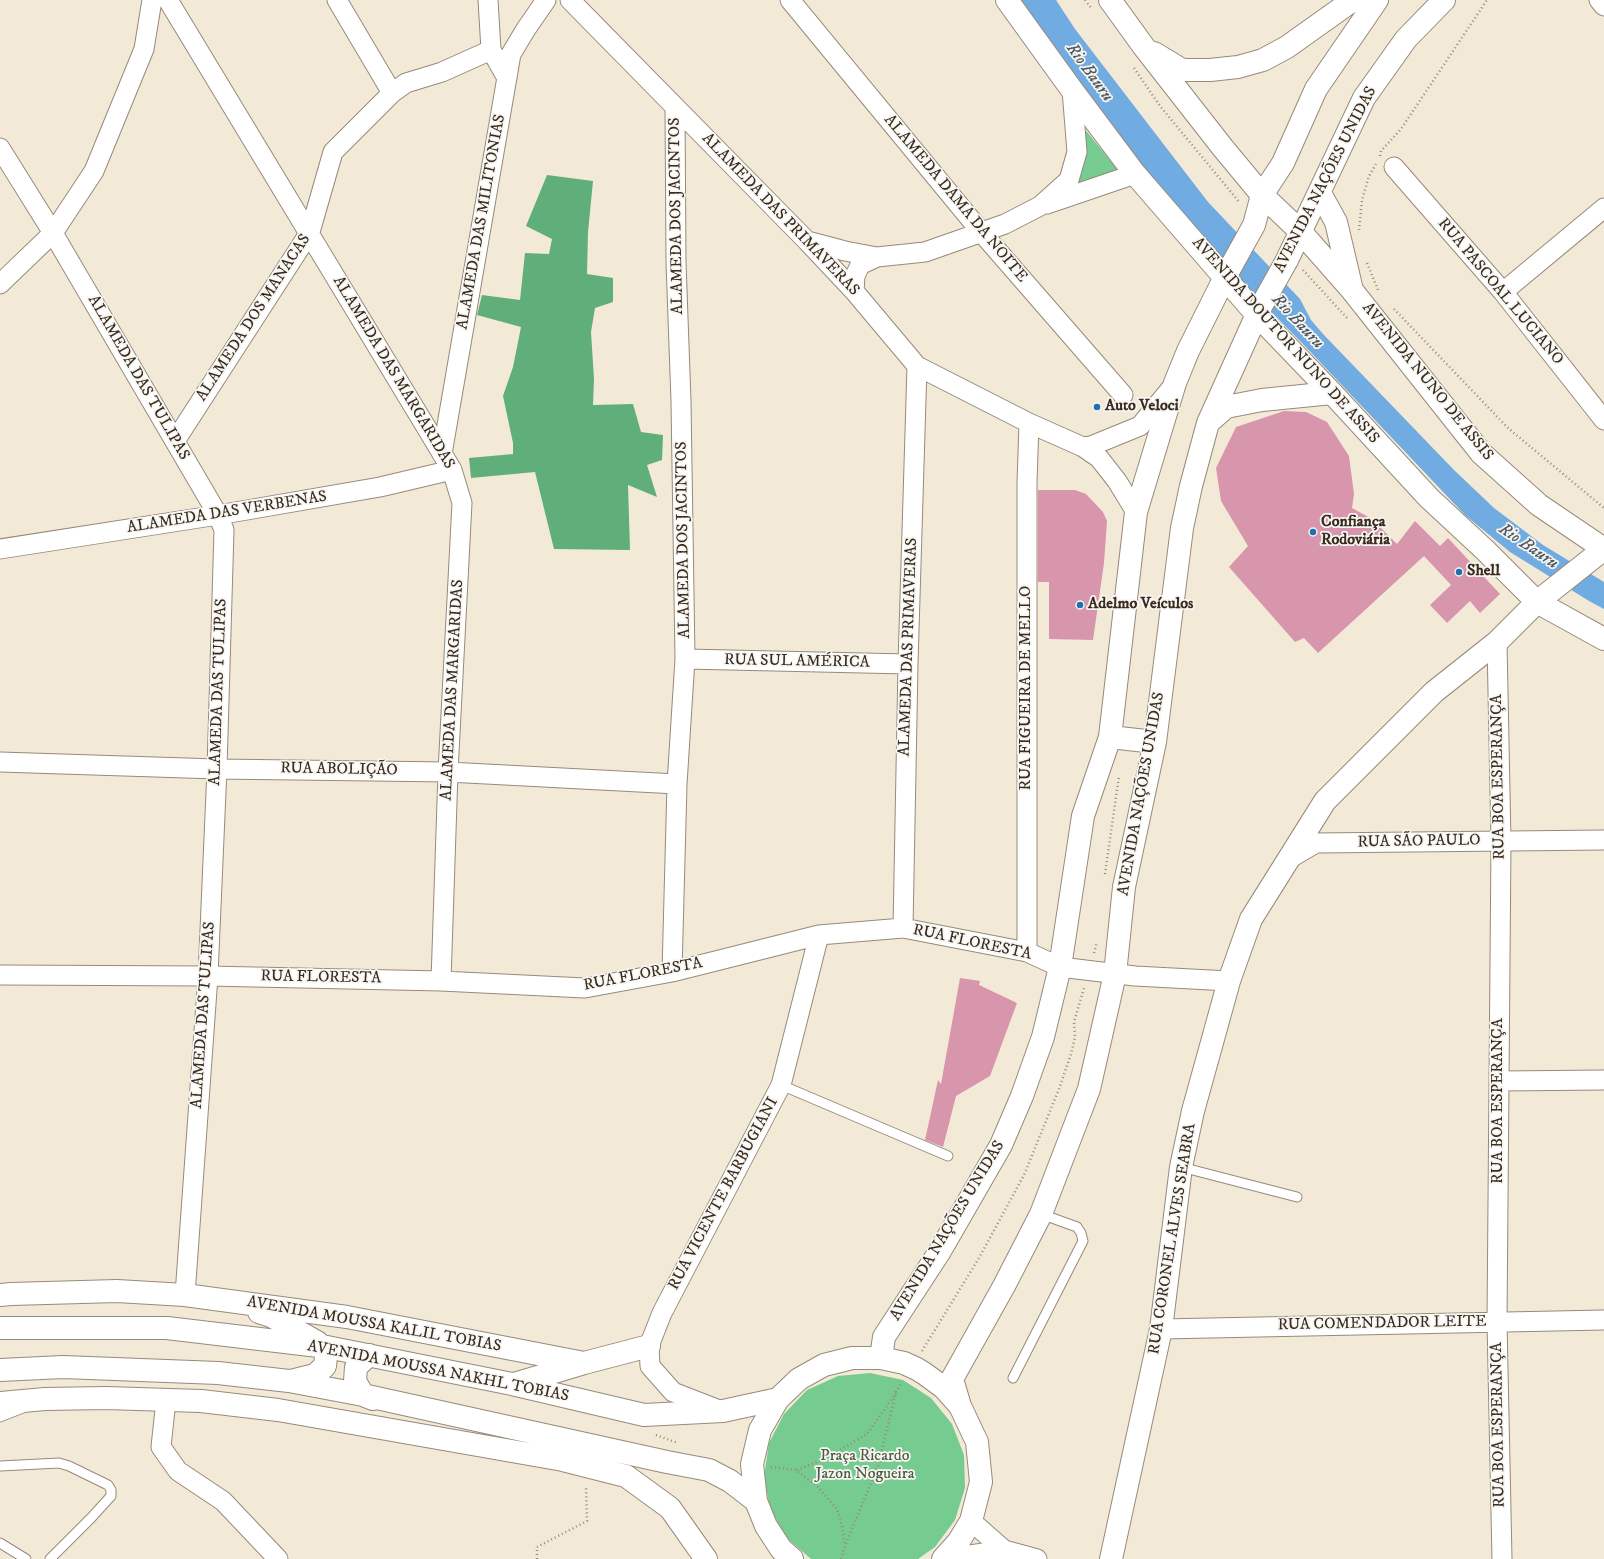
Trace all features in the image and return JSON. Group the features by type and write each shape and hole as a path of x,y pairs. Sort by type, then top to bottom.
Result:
{"main road":[{"name":"AVENIDA DOUTOR NUNO DE ASSIS","path":"1008,0 1072,90 1135,174 1227,275 1258,313 1428,498 1486,551 1537,602 1604,639"},
{"path":"1110,0 1178,92 1262,195 1300,231"},
{"path":"1144,48 1182,70 1210,70 1238,67 1263,60 1287,48 1353,0"},
{"name":"AVENIDA NAÇÕES UNIDAS","path":"881,1358 884,1337 940,1251 1000,1145 1022,1096 1043,1037 1060,967 1083,816 1110,737 1136,512 1175,383 1188,351 1254,225 1262,195 1283,163 1316,89 1378,0"},
{"name":"AVENIDA NAÇÕES UNIDAS","path":"943,1559 959,1541 971,1521 981,1482 977,1442 960,1406 952,1379 1004,1286 1041,1214 1089,1089 1115,974 1124,886 1155,742 1182,528 1191,486 1208,423 1258,313 1287,260 1364,98 1406,39 1444,0"},
{"path":"1320,193 1336,222 1352,289"},
{"name":"AVENIDA NUNO DE ASSIS","path":"1300,231 1352,289 1481,453 1539,505 1600,552"},
{"path":"1208,423 1226,408 1262,400 1332,392"},
{"name":"RUA CORONEL ALVES SEABRA","path":"1111,1559 1161,1328 1182,1167 1194,1112 1229,982 1251,919 1325,801 1434,692 1498,642 1537,602 1600,552"},
{"path":"1110,737 1155,742"},
{"name":"AVENIDA MOUSSA KALIL TOBIAS","path":"0,1295 117,1291 185,1295 347,1317 584,1363 649,1346"},
{"path":"224,1300 271,1316 327,1347 325,1366 315,1375 289,1381"},
{"name":"AVENIDA MOUSSA NAKHL TOBIAS","path":"0,1328 167,1328 327,1347 512,1384 644,1415 723,1411 778,1399"},
{"path":"369,1355 356,1367 356,1381 363,1395 438,1424 486,1447"},
{"name":"AVENIDA NAÇÕES UNIDAS","path":"792,1559 781,1549 766,1526 756,1501 752,1464 760,1430 778,1399 799,1379 824,1365 852,1358 881,1358 904,1364 925,1374 944,1388 960,1406"},
{"path":"512,1384 584,1363"},
{"path":"2,1370 63,1368 218,1373 289,1381 363,1395 709,1470 730,1481 756,1501"},
{"path":"0,1403 45,1399 106,1398 201,1401 278,1410 563,1460 626,1476 670,1508 706,1559"},
{"path":"563,1460 641,1455"},
{"name":"AVENIDA NAÇÕES UNIDAS","path":"766,1526 770,1559"}],"street":[{"path":"0,284 53,233 94,172 144,49 152,0"},
{"name":"ALAMEDA DAS MARGARIDAS","path":"168,0 310,232 447,462 462,503 448,772 441,981"},
{"path":"337,0 392,93"},
{"path":"488,0 491,50 507,78"},
{"name":"ALAMEDA DAS MILITONIAS","path":"447,462 511,54 546,0"},
{"name":"ALAMEDA DAS PRIMAVERAS","path":"570,0 807,240 854,291 917,366 1029,423 1083,446 1099,458 1117,481 1136,512"},
{"path":"1599,0 1604,6"},
{"name":"ALAMEDA DAMA DA NOITE","path":"794,1 982,233 1123,395"},
{"name":"ALAMEDA DOS MANACAS","path":"175,441 310,232 333,152 392,93 406,83 442,72 491,50"},
{"path":"1040,206 1069,180 1077,152 1072,90"},
{"name":"ALAMEDA DOS JACINTOS","path":"672,972 677,784 685,660 682,401 676,262 675,108"},
{"name":"ALAMEDA DAS TULIPAS","path":"0,148 53,233 175,441 218,515 224,530 217,769 208,976 185,1295"},
{"name":"RUA PASCOAL LUCIANO","path":"1384,162 1503,292 1604,420"},
{"path":"807,240 845,252 878,257 925,252 1005,224 1040,206 1080,194 1135,174"},
{"path":"1503,292 1604,208"},
{"path":"854,291 855,276 860,265 878,257"},
{"name":"ALAMEDA DAS PRIMAVERAS","path":"903,928 908,664 917,366"},
{"path":"1083,446 1091,446 1140,426 1175,383"},
{"name":"RUA FIGUEIRA DE MELLO","path":"1027,952 1027,483 1029,423"},
{"name":"ALAMEDA DAS VERBENAS","path":"0,549 218,515 380,487 447,462"},
{"name":"RUA BOA ESPERANÇA","path":"1498,642 1501,842 1497,1321 1502,1559"},
{"name":"RUA SUL AMÉRICA","path":"685,660 908,664"},
{"name":"RUA ABOLIÇÃO","path":"0,762 217,769 448,772 677,784"},
{"name":"RUA SÃO PAULO","path":"1287,860 1316,843 1604,840"},
{"name":"RUA FLORESTA","path":"0,975 208,976 441,981 585,988 672,972 819,935 903,928 1027,952 1060,967 1115,974 1229,982"},
{"name":"RUA VICENTE BARBUGIANI","path":"723,1411 673,1392 650,1366 649,1346 662,1313 781,1085 819,935"},
{"path":"1500,1081 1604,1080"},
{"name":"RUA COMENDADOR LEITE","path":"1161,1328 1604,1320"},
{"path":"166,1400 161,1447 178,1471 223,1501 278,1559"},
{"path":"971,1521 1004,1550"},
{"path":"943,1559 1004,1550 1037,1559"}],"lane":[{"path":"781,1085 948,1156"},
{"path":"1182,1167 1297,1197"},
{"path":"1013,1378 1083,1241 1082,1233 1077,1227 1041,1214"},
{"path":"0,1417 45,1399"},
{"path":"0,1466 59,1463 69,1466 108,1485 111,1490 111,1496 50,1559"},
{"path":"0,1543 26,1559"}],"path":[{"path":"1358,237 1362,200 1369,176 1384,162 1381,151 1401,129 1487,0"},
{"path":"1365,257 1381,295"},
{"path":"1392,307 1508,428 1604,508"},
{"path":"796,1470 827,1458 866,1434 896,1392"},
{"path":"537,1559 537,1547 587,1521 586,1480"}],"green space":[{"path":"1080,123 1120,173 1076,185 1083,166 1086,144"},
{"path":"547,175 593,181 588,232 587,274 613,278 613,302 595,308 591,332 594,379 593,405 633,404 641,432 663,435 662,460 647,465 657,497 628,485 630,550 554,549 535,472 471,478 469,458 513,454 513,443 503,396 513,367 521,327 477,315 482,295 520,300 525,253 549,254 552,239 526,226"},
{"name":"Praça Ricardo Jazon Nogueira","path":"870,1373 903,1380 931,1398 952,1424 964,1455 965,1488 955,1520 935,1547 918,1559 811,1559 787,1538 770,1509 764,1476 769,1443 784,1414 807,1390 838,1376"}],"water":[{"name":"Rio Bauru","path":"1014,0 1056,0 1075,29 1208,202 1300,299 1311,320 1323,334 1454,470 1494,508 1543,545 1604,582 1604,609 1510,552 1465,515 1301,342 1156,196"}],"building":[{"name":"Confiança Rodoviária","path":"1284,411 1306,412 1327,422 1349,456 1354,494 1352,508 1372,519 1397,544 1415,521 1440,546 1448,538 1500,594 1480,613 1470,601 1447,623 1430,605 1451,585 1424,556 1318,653 1304,638 1295,642 1229,567 1248,546 1221,501 1216,468 1236,427"},
{"path":"1038,490 1075,490 1086,494 1103,512 1107,521 1104,563 1093,640 1049,639 1049,582 1038,582"},
{"path":"960,978 980,981 979,985 1017,1003 990,1076 956,1096 943,1147 925,1140 938,1080 941,1084"}],"place":[{"name":"Auto Veloci","path":"1097,407"},
{"name":"Confiança Rodoviária","path":"1313,532"},
{"name":"Shell","path":"1459,572"},
{"name":"Adelmo Veículos","path":"1080,605"}]}
